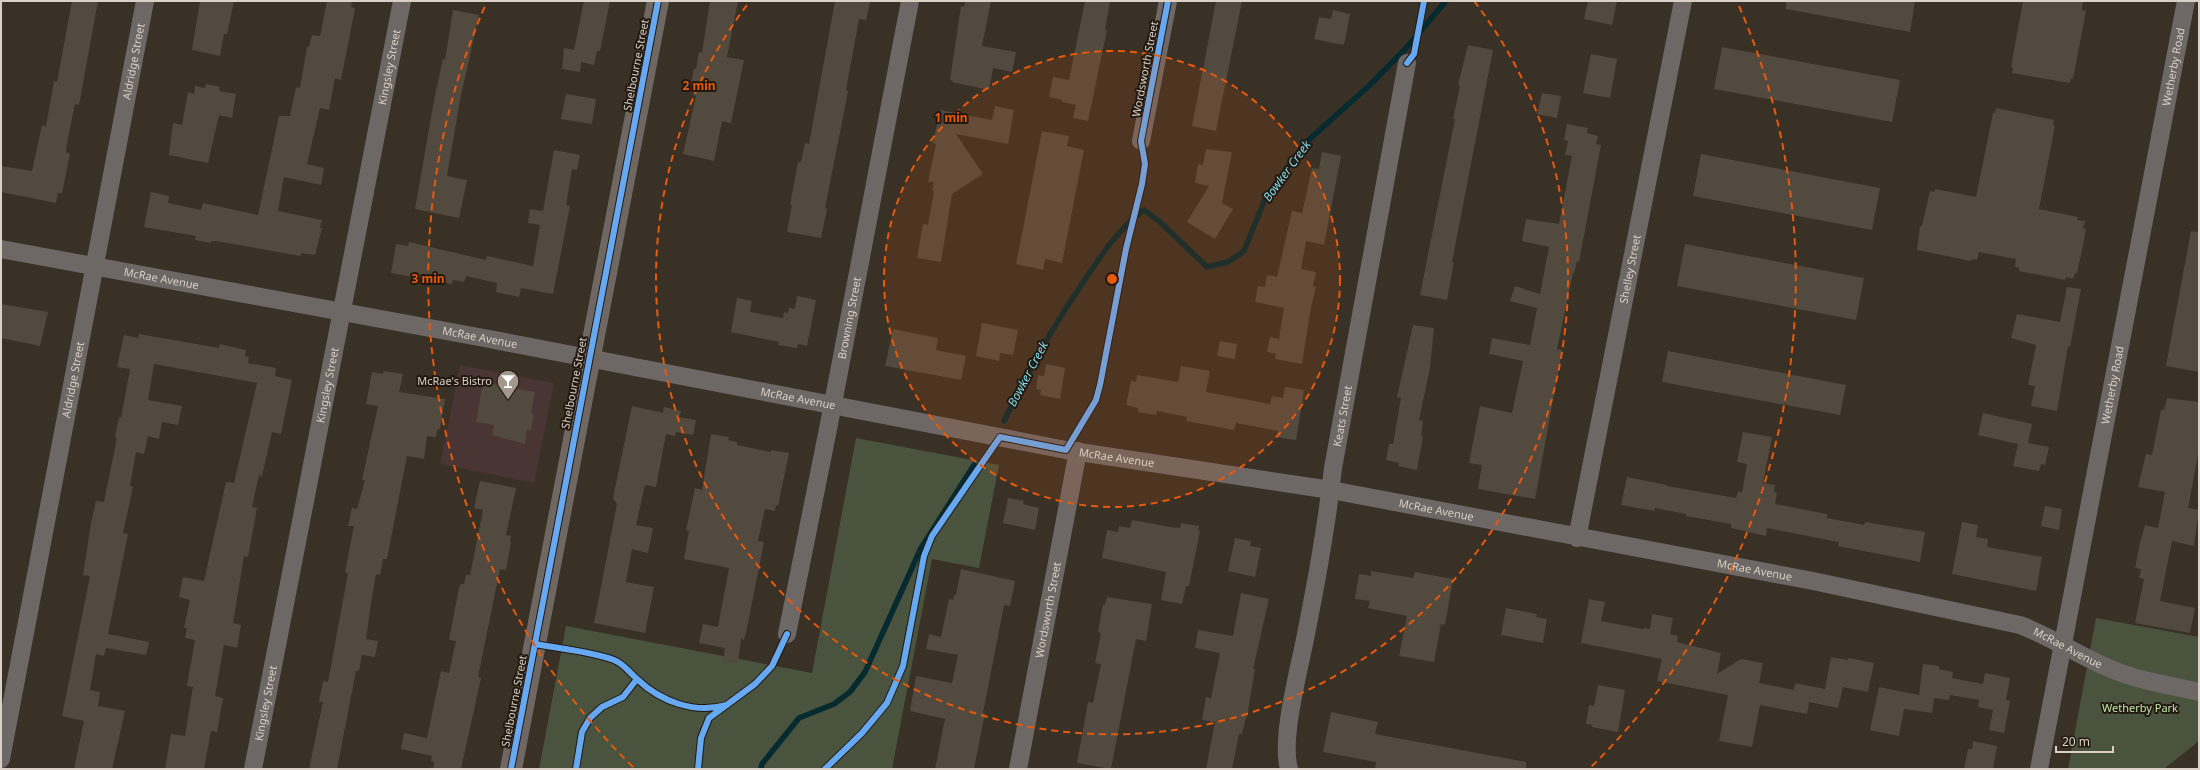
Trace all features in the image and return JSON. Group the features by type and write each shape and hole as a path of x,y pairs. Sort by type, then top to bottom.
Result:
{"main road":[{"name":"Shelbourne Street","path":"511,769 658,1"}],"street":[{"name":"Aldridge Street","path":"1,759 145,1"},
{"name":"Kingsley Street","path":"253,769 402,1"},
{"name":"Browning Street","path":"787,634 833,406 910,1"},
{"name":"Wordsworth Street","path":"1141,141 1168,1"},
{"name":"Shelley Street","path":"1577,538 1683,1"},
{"name":"Wetherby Road","path":"2039,769 2186,1"},
{"name":"Keats Street","path":"1289,769 1286,742 1327,519 1333,468 1407,63"},
{"name":"McRae Avenue","path":"1,249 589,358 833,406 1078,451 1331,490 1577,538 1813,581 2001,620 2039,632 2110,669 2140,679 2199,692"},
{"name":"Wordsworth Street","path":"1018,769 1078,451"}],"shaded area":[{"path":"460,365 554,383 534,483 440,464"}],"green space":[{"path":"856,438 999,465 979,568 932,559 892,769 539,769 566,626 812,673"},
{"name":"Wetherby Park","path":"2096,618 2199,637 2199,741 2164,769 2068,769"}],"building":[{"path":"72,1 98,1 79,105 75,104 67,143 66,152 70,154 62,193 58,193 56,203 1,192 1,166 32,171 42,125 46,126 54,81 57,82"},
{"path":"200,1 234,1 227,34 224,34 220,56 192,50"},
{"path":"327,1 352,1 351,7 355,8 341,80 335,78 329,110 320,108 307,164 324,168 321,185 284,177 278,211 322,220 320,228 322,228 315,255 301,253 301,256 216,241 211,241 211,243 195,240 196,236 144,227 151,192 169,196 168,203 201,210 203,203 258,215 279,116 290,116 296,87 300,88 307,47 309,47 312,35 320,36"},
{"path":"584,1 610,1 600,51 597,51 594,65 581,62 580,72 562,69 564,48 574,50"},
{"path":"710,1 738,1 727,57 744,60 731,123 722,121 714,161 683,154 696,96 693,95 694,85 691,85 694,68 696,69 699,52 702,53"},
{"path":"835,1 869,1 870,3 866,20 859,19 846,90 848,91 825,208 827,209 821,238 787,232 792,205 790,205 798,162 801,162 805,143 809,144"},
{"path":"965,1 991,1 982,46 1016,52 1012,72 993,68 989,90 952,82 953,81 950,80 961,6 964,7"},
{"path":"1085,1 1110,1 1105,30 1107,30 1088,121 1073,118 1076,105 1049,97 1053,77 1069,80"},
{"path":"1216,1 1242,1 1216,131 1192,126"},
{"path":"1588,1 1617,1 1612,25 1584,19"},
{"path":"1786,1 1915,1 1910,32 1786,9"},
{"path":"2023,1 2083,1 2082,10 2086,11 2073,79 2071,78 2070,83 2012,73 2013,68 2011,67"},
{"path":"453,10 479,15 460,100 447,176 467,180 459,218 415,209 435,95 443,59 445,60"},
{"path":"1333,10 1350,14 1344,45 1314,39 1319,17 1331,19"},
{"path":"1468,45 1493,50 1452,262 1454,262 1447,300 1420,295 1455,119 1453,119 1460,86 1458,85"},
{"path":"1722,47 1900,80 1892,122 1714,89"},
{"path":"1591,54 1617,59 1610,98 1583,93"},
{"path":"206,84 220,87 219,91 236,94 232,118 219,115 208,163 169,155 173,123 182,125 188,92 194,94 195,86 205,88"},
{"path":"1542,93 1561,96 1557,118 1537,114"},
{"path":"566,94 596,99 592,124 561,119"},
{"path":"995,106 1014,110 1008,144 956,134 983,174 952,194 941,262 917,258 923,224 928,225 934,191 932,191 934,182 928,182 936,144 933,143 940,110 992,120"},
{"path":"1996,108 2054,120 2053,125 2055,126 2039,209 2078,217 2077,220 2085,221 2083,228 2086,229 2083,246 2077,273 2075,273 2073,279 2066,277 2065,280 2019,271 2019,268 2015,267 2016,259 1979,252 1977,260 1972,259 1971,261 1917,250 1920,226 1922,226 1930,191 1935,192 1935,189 1976,197 1993,113 1995,113"},
{"path":"1567,124 1588,128 1587,133 1598,136 1596,144 1601,145 1579,262 1577,261 1573,273 1557,349 1562,350 1535,499 1478,489 1482,465 1469,463 1480,406 1512,413 1523,361 1489,354 1492,338 1530,345 1537,308 1510,301 1515,286 1540,294 1549,247 1522,241 1526,219 1559,224 1572,156 1565,155 1568,141 1564,140"},
{"path":"1042,131 1069,136 1067,146 1084,150 1062,263 1045,259 1043,270 1016,264"},
{"path":"1206,149 1232,152 1222,203 1233,209 1215,239 1187,222 1209,186 1195,183 1198,164 1203,165"},
{"path":"554,150 580,155 577,170 572,169 566,205 570,206 553,294 521,288 519,297 496,292 497,283 466,276 464,282 453,280 452,284 391,273 396,244 408,246 409,242 486,260 487,256 533,266 540,225 528,223 530,209 543,211"},
{"path":"1322,152 1341,156 1324,245 1306,241 1301,269 1316,272 1313,286 1316,287 1311,307 1302,364 1275,359 1276,354 1267,352 1270,337 1279,339 1284,308 1255,302 1258,286 1265,287 1267,275 1277,277 1292,211 1302,213 1312,168 1319,169"},
{"path":"1701,154 1880,188 1872,230 1693,196"},
{"path":"2191,231 2199,232 2199,372 2166,366"},
{"path":"1685,244 1864,278 1856,320 1677,286"},
{"path":"2067,287 2081,289 2070,347 2068,346 2057,411 2031,406 2035,386 2028,385 2036,345 2011,338 2017,314 2060,322"},
{"path":"797,296 816,300 807,346 798,344 797,348 778,345 779,342 731,332 737,298 752,301 750,312 783,318 784,312 788,313 789,308 795,309"},
{"path":"1,304 48,312 40,346 1,338"},
{"path":"982,323 1018,330 1013,355 1000,353 999,361 976,356"},
{"path":"1413,325 1434,328 1430,368 1419,420 1423,421 1421,436 1423,436 1417,470 1398,466 1399,463 1386,460 1389,444 1393,444 1401,398 1397,397"},
{"path":"893,329 938,338 936,350 966,356 961,380 885,366"},
{"path":"139,334 219,348 220,344 246,350 245,356 249,357 248,363 276,368 275,376 292,380 281,434 272,432 262,476 259,475 252,507 257,508 248,557 244,556 233,623 241,625 237,648 224,645 215,696 223,698 217,732 211,731 204,769 165,769 171,734 185,736 193,687 187,686 195,640 185,638 187,628 184,628 190,600 179,597 183,577 204,581 226,482 234,483 257,383 154,364 148,400 182,406 178,425 162,422 159,439 148,436 144,454 136,452 130,486 133,487 123,533 128,534 108,634 149,642 146,655 106,648 104,656 96,654 90,690 100,692 98,706 125,711 112,769 74,769 84,721 62,716 90,576 83,575 96,501 104,502 117,438 115,437 119,417 121,418 130,369 117,367 124,335 138,338"},
{"path":"1220,341 1237,344 1235,359 1217,356"},
{"path":"1668,351 1846,385 1840,415 1662,382"},
{"path":"1046,364 1065,368 1060,399 1040,395 1041,390 1036,389 1038,375 1044,376"},
{"path":"1181,366 1210,371 1206,392 1270,404 1272,396 1283,398 1285,387 1304,390 1296,440 1276,437 1278,431 1236,423 1234,430 1186,421 1187,417 1157,411 1156,415 1138,412 1138,408 1126,405 1131,381 1136,382 1137,375 1178,382"},
{"path":"384,371 403,374 399,392 445,399 440,429 437,430 436,437 427,436 424,459 407,456 387,559 383,559 380,575 376,574 371,603 366,639 378,641 375,657 362,655 359,671 356,671 337,769 309,769 323,702 319,702 323,681 328,682 348,573 345,572 354,526 348,526 352,508 357,509 365,480 362,480 378,406 366,404 372,372 383,374"},
{"path":"483,382 535,392 531,413 534,414 531,430 527,430 525,444 492,435 494,425 476,422"},
{"path":"2167,398 2199,402 2199,449 2188,508 2199,510 2194,546 2172,541 2160,601 2195,608 2190,633 2135,623 2144,579 2139,578 2141,569 2135,568 2140,543 2145,525 2158,528 2165,492 2138,487 2146,454 2152,455 2161,410 2164,410"},
{"path":"632,406 663,413 664,407 681,411 679,417 696,420 693,435 676,432 675,436 666,434 656,487 645,485 636,525 653,528 648,553 632,549 626,582 654,587 645,633 594,623 617,504 613,498"},
{"path":"1983,413 2032,424 2028,443 2049,447 2045,465 2041,464 2039,471 2013,466 2018,444 1978,435"},
{"path":"1743,432 1772,437 1763,483 1775,485 1774,492 1777,493 1775,504 1827,514 1827,518 1864,525 1865,522 1925,532 1920,562 1838,546 1839,542 1767,528 1766,536 1731,528 1731,524 1686,516 1686,514 1655,508 1654,511 1621,505 1627,477 1667,486 1736,498 1738,491 1742,492 1747,464 1737,462"},
{"path":"711,434 729,437 728,440 737,442 737,445 771,452 771,450 789,453 778,506 776,505 775,511 765,509 758,541 764,542 747,628 744,640 741,639 738,663 723,661 725,648 699,643 703,624 718,627 729,568 684,559 689,531 686,530 695,488 702,490"},
{"path":"480,481 516,488 506,535 511,536 511,542 506,570 500,569 478,677 481,678 461,769 433,769 434,762 431,761 432,756 401,749 404,733 427,738 441,671 449,673 456,641 449,640 459,588 461,584 464,584 466,575 470,575 483,510 474,508"},
{"path":"1008,498 1024,501 1023,504 1039,508 1035,530 1003,523"},
{"path":"2045,506 2062,509 2059,530 2041,526"},
{"path":"1132,520 1180,528 1181,523 1199,526 1198,531 1200,531 1189,586 1186,586 1182,604 1161,600 1166,572 1102,558 1107,530 1118,532 1119,526 1130,528"},
{"path":"1962,522 1978,525 1976,537 1988,539 1987,547 2042,557 2036,591 1952,574"},
{"path":"1235,538 1251,541 1250,546 1261,548 1255,577 1228,571"},
{"path":"961,569 1015,581 1010,606 1004,605 983,713 985,713 974,769 935,769 945,719 910,711 916,676 952,683 958,655 926,649 929,634 941,637 949,599 953,600 954,595 956,595"},
{"path":"1371,571 1413,578 1415,572 1453,579 1445,625 1441,624 1434,662 1399,656 1407,616 1368,608 1370,601 1355,599 1359,574 1371,576"},
{"path":"1241,593 1269,599 1253,669 1255,669 1247,717 1242,734 1239,734 1232,769 1206,769 1215,722 1202,720 1206,697 1211,698 1220,653 1195,648 1198,630 1233,636"},
{"path":"1107,597 1152,604 1146,641 1136,639 1111,769 1077,763 1088,702 1093,703 1101,664 1095,663 1101,633 1098,632 1103,604 1105,605"},
{"path":"1589,599 1605,602 1601,621 1650,629 1652,614 1673,618 1670,634 1678,636 1677,642 1721,653 1717,674 1741,659 1763,663 1759,683 1794,690 1795,683 1825,689 1831,657 1848,660 1848,658 1874,663 1868,692 1843,687 1838,708 1809,702 1807,714 1760,705 1752,747 1719,741 1728,695 1657,681 1662,659 1581,643"},
{"path":"1506,608 1537,614 1536,617 1547,619 1543,643 1501,635"},
{"path":"1923,664 1939,666 1939,669 1953,672 1952,678 1983,684 1985,673 2010,678 2006,700 2010,701 2004,733 1989,730 1993,710 1978,707 1979,700 1950,695 1949,700 1934,698 1932,713 1904,709 1899,736 1870,730 1879,687 1919,695"},
{"path":"1598,685 1625,690 1618,732 1592,727 1592,725 1586,724 1589,705 1594,706"},
{"path":"1331,712 1378,722 1375,734 1526,762 1526,769 1375,769 1376,762 1323,752"},
{"path":"1973,741 1997,746 1993,769 1964,769 1968,749 1972,749"}],"waterway":[{"name":"Bowker Creek","path":"1004,421 1031,368 1060,317 1103,254 1126,226 1144,210 1160,222 1207,267 1228,262 1244,251 1265,199 1303,145 1371,84 1407,47 1446,1"},
{"name":"Bowker Creek","path":"761,769 762,764 799,718 834,704 850,692 865,672 921,548 974,465"}],"cycle path":[{"path":"511,769 658,1"},
{"path":"825,769 862,733 887,703 903,666 924,556 932,536 1000,437 1066,450 1096,400 1126,249 1142,184 1145,164 1141,141 1168,1"},
{"path":"1407,63 1414,54 1424,1"},
{"path":"698,769 701,738 709,718 755,684 772,666 787,634"},
{"path":"535,644 585,652 614,660 624,666 646,687 668,700 679,704 703,708 727,705"},
{"path":"576,769 582,732 590,718 602,707 623,697 637,679"}],"place":[{"name":"McRae's Bistro","path":"508,400"}]}
